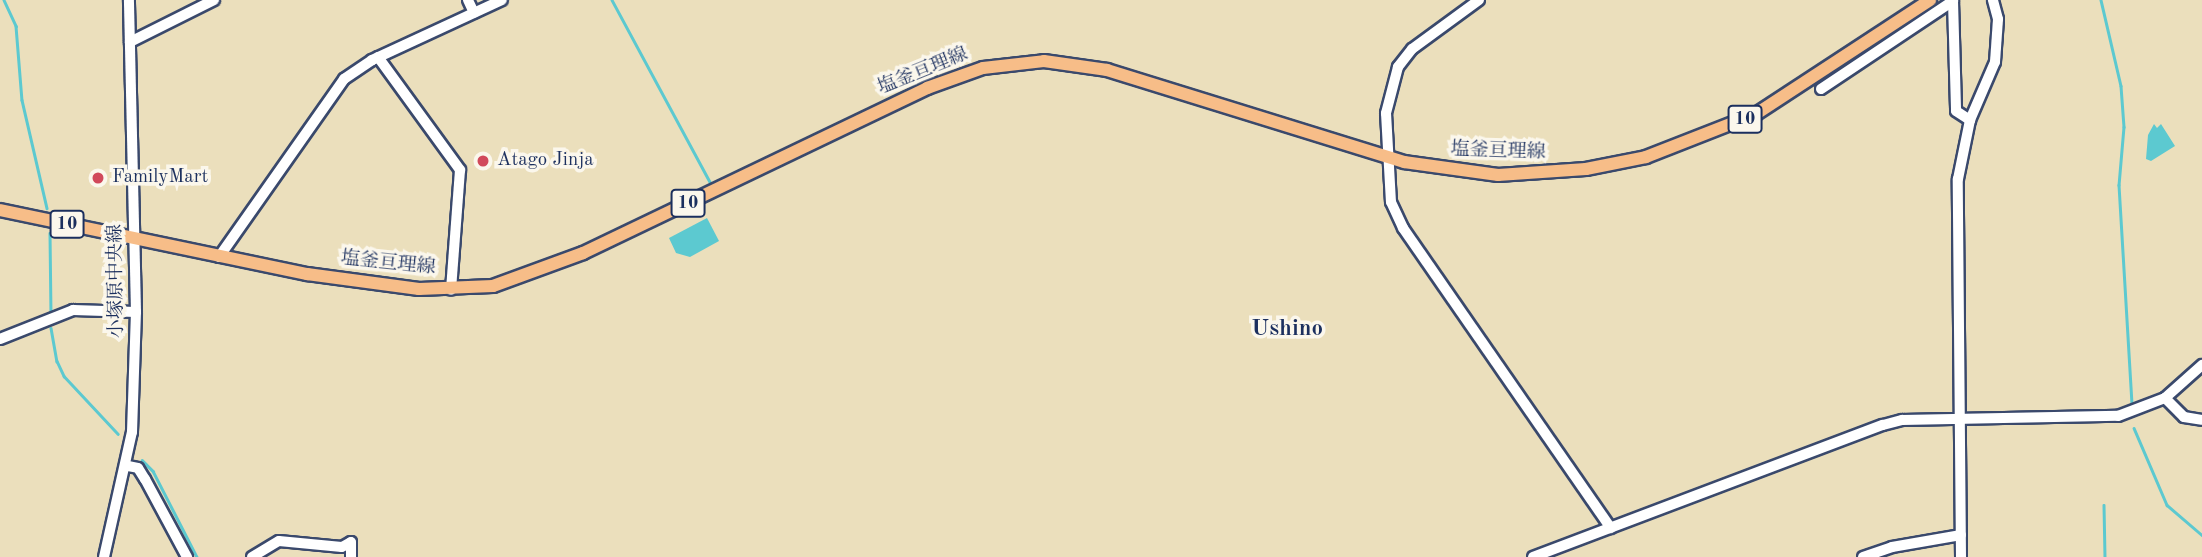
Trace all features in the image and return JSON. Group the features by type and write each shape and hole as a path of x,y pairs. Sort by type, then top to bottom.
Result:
{"main road":[{"name":"塩釜亘理線","path":"0,210 307,274 451,290 493,286 561,262 927,88 983,68 1045,61 1107,70 1387,159 1457,173 1534,175 1646,157 1756,114 1930,0"}],"street":[{"name":"小塚原中央線","path":"104,557 128,466 136,312 128,0"},
{"path":"130,42 214,0"},
{"path":"468,0 474,13"},
{"path":"219,257 322,104 344,79 378,57 502,0"},
{"path":"1479,0 1412,49 1398,68 1386,113 1391,202 1403,228 1611,528"},
{"path":"1961,557 1958,179 1970,120 1995,62 1998,19 1993,0"},
{"path":"1821,89 1953,1 1956,111 1970,120"},
{"path":"378,57 460,170 451,290"},
{"path":"0,338 73,310 136,312"},
{"path":"1534,557 1846,436 1902,421 2110,418 2165,398 2202,365"},
{"path":"2165,398 2180,414 2202,420"},
{"path":"128,466 138,468 187,557"},
{"path":"1863,557 1892,547 1961,535"},
{"path":"252,557 279,541 342,547 351,542 351,557"}],"water":[{"path":"2154,124 2157,128 2161,124 2175,146 2151,161 2146,159 2148,135"},
{"path":"707,218 719,241 690,257 676,253 669,238"}],"waterway":[{"path":"4,0 16,26 22,100 47,208"},
{"path":"612,0 711,184"},
{"path":"2101,0 2121,86 2124,127 2119,185 2132,404"},
{"path":"50,233 51,315"},
{"path":"51,328 57,361 64,376 118,434"},
{"path":"2134,428 2167,505 2202,535"},
{"path":"142,460 153,471 197,557"},
{"path":"2104,505 2105,557"}],"place":[{"name":"Atago Jinja","path":"483,161"},
{"name":"FamilyMart","path":"98,178"}],"district":[{"name":"Ushino","path":"1287,329"}]}
